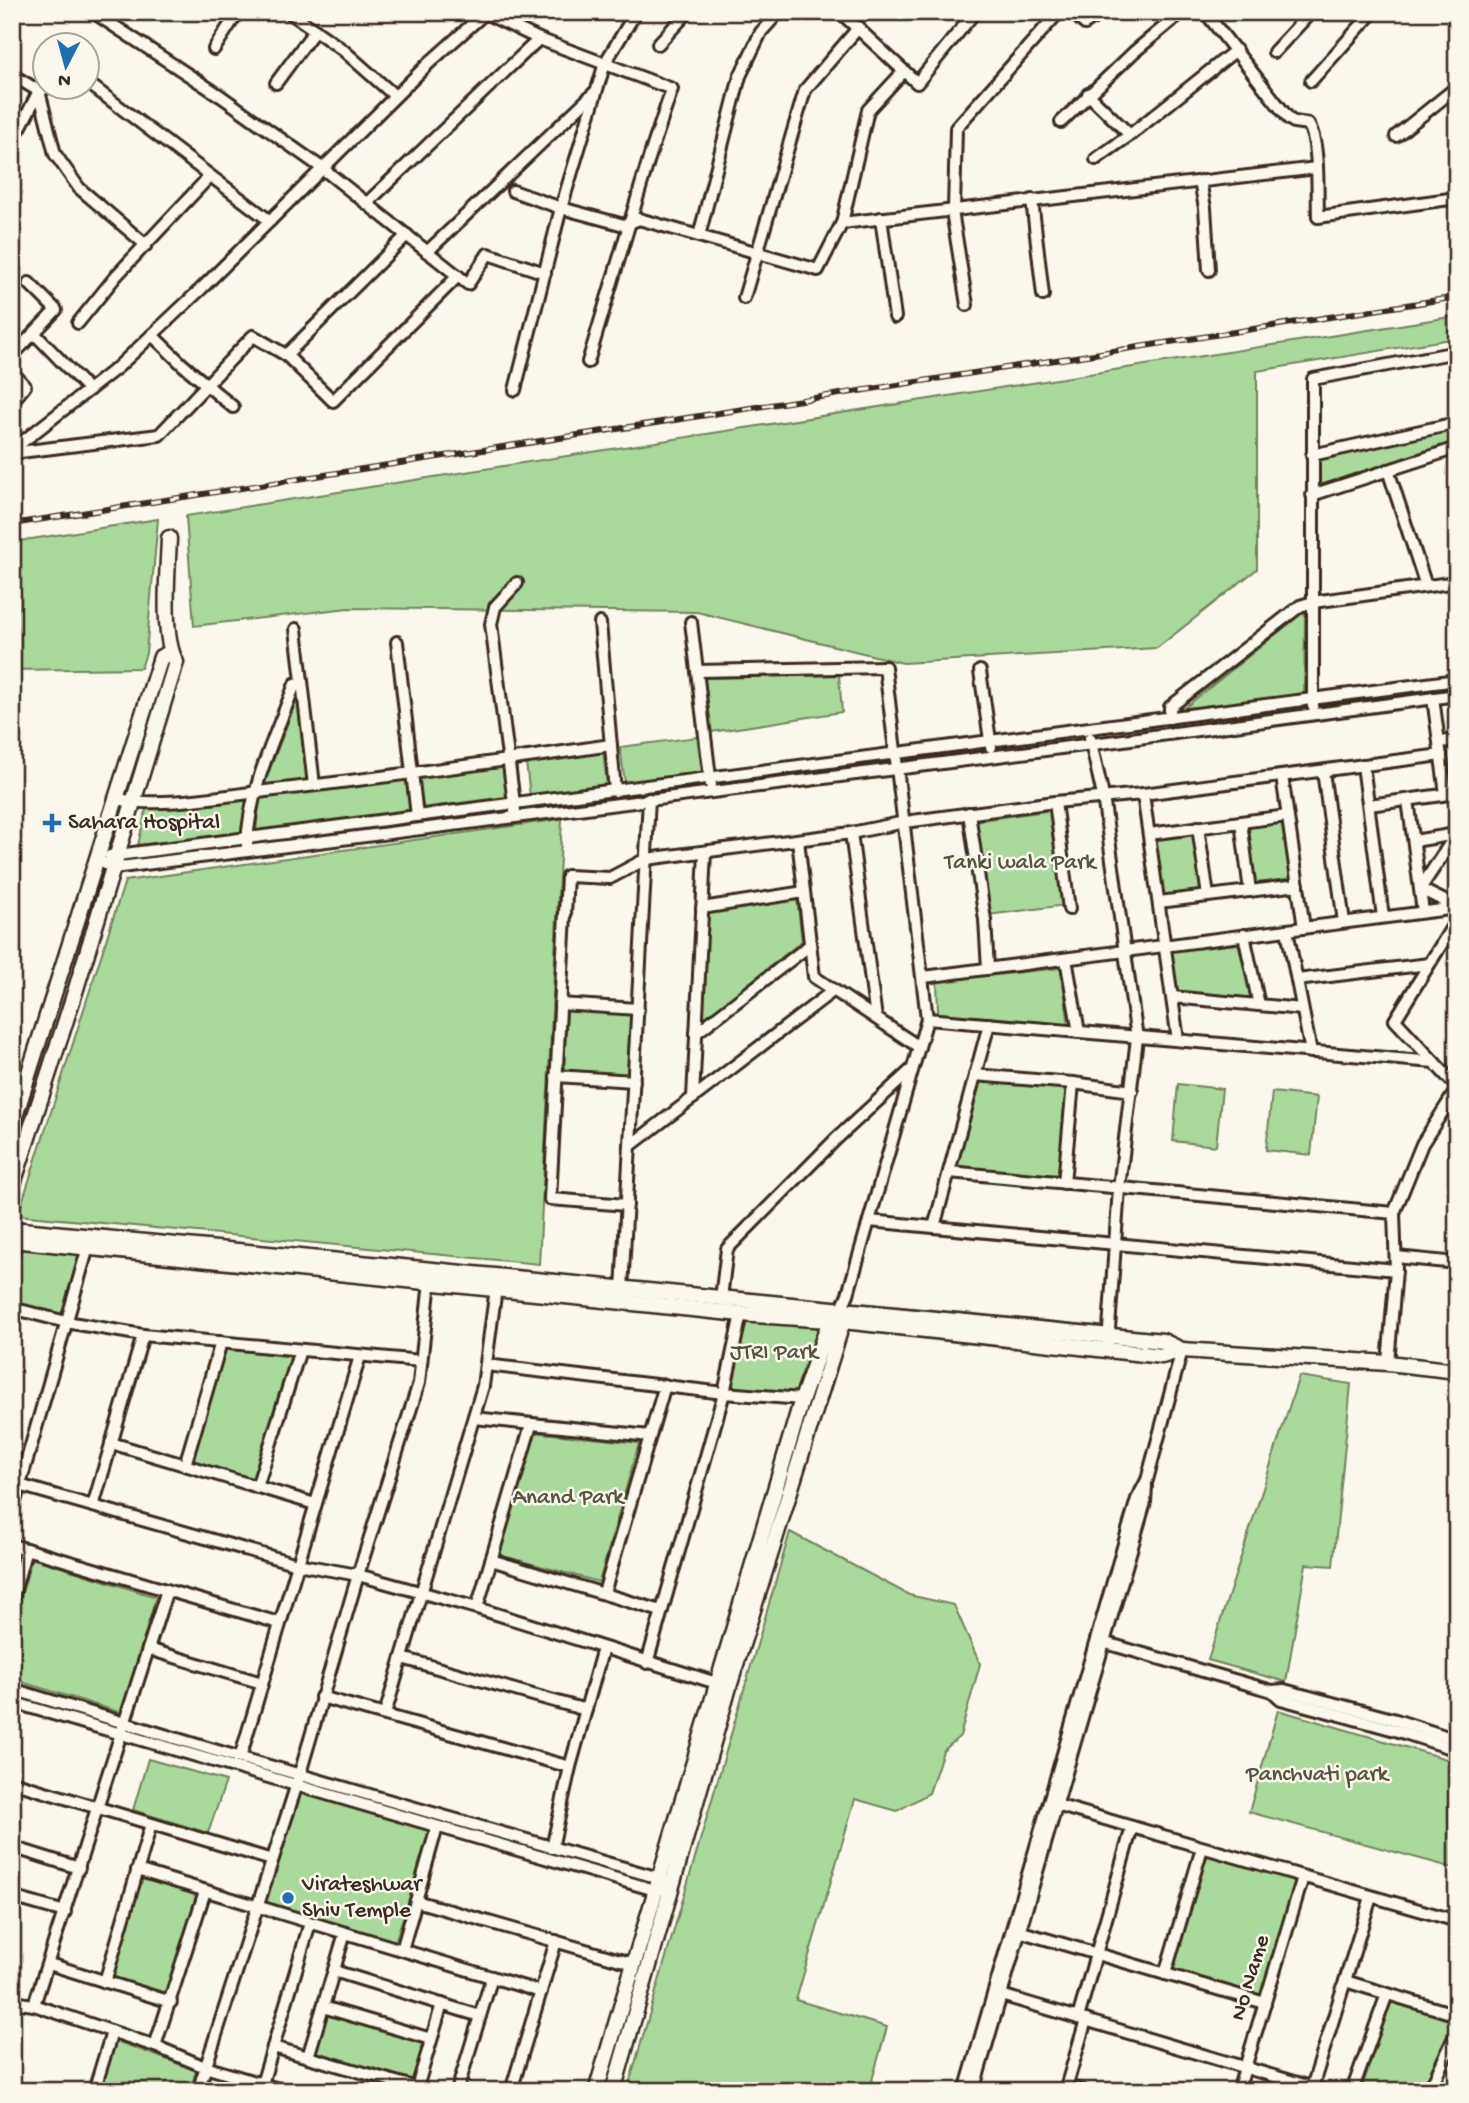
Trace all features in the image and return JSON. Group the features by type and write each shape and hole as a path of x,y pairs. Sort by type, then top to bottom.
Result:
{"street":[{"path":"93,12 323,168 468,284 488,254 545,274"},
{"path":"214,49 238,12"},
{"path":"289,12 343,50 395,96"},
{"path":"515,390 561,208 605,63 636,12"},
{"path":"658,44 688,12"},
{"path":"699,236 740,76 761,32 779,12"},
{"path":"839,12 859,27 917,83 975,12"},
{"path":"967,305 952,211 956,128 1059,12"},
{"path":"1072,12 1085,24 1102,12"},
{"path":"1061,122 1088,94 1182,12"},
{"path":"1205,12 1289,119 1308,124 1313,130 1318,217 1457,198"},
{"path":"1274,52 1311,12"},
{"path":"1311,81 1373,12"},
{"path":"12,451 118,367 270,221 429,62 486,13 539,40 672,89 588,362"},
{"path":"744,298 805,90 859,27"},
{"path":"276,83 315,30"},
{"path":"366,203 539,40"},
{"path":"1096,159 1236,50"},
{"path":"513,191 561,208 624,225 639,219 818,270 842,223 869,110 904,71"},
{"path":"12,75 32,84"},
{"path":"1396,136 1457,87"},
{"path":"427,252 597,90"},
{"path":"102,94 270,221"},
{"path":"1088,94 1130,135"},
{"path":"12,138 16,126 33,102"},
{"path":"45,102 55,154 79,188 146,245"},
{"path":"842,223 1317,168"},
{"path":"78,323 116,276 210,176"},
{"path":"1200,181 1205,208 1209,270"},
{"path":"1032,200 1043,295"},
{"path":"881,218 895,317"},
{"path":"286,355 407,235"},
{"path":"12,451 159,435 253,336 286,355 333,401 458,276"},
{"path":"12,356 56,310 29,282"},
{"path":"35,334 89,390"},
{"path":"152,335 233,407"},
{"path":"1313,714 1313,379 1457,352"},
{"path":"12,372 25,386 12,402"},
{"path":"1312,455 1457,423"},
{"path":"1312,495 1457,448"},
{"path":"1388,470 1426,586"},
{"path":"12,1187 176,662 170,653 167,605 169,538"},
{"path":"1170,718 1170,706 1300,606 1457,582"},
{"path":"514,810 491,624 495,607 517,583"},
{"path":"691,622 712,791"},
{"path":"600,623 615,791"},
{"path":"296,629 314,785"},
{"path":"397,642 417,816"},
{"path":"12,1126 161,657 170,653"},
{"path":"596,2091 657,1884 723,1685 869,1221 927,1018 885,667 697,671"},
{"path":"980,671 992,757"},
{"path":"98,860 115,862 247,851 514,810 615,791 1457,680"},
{"path":"247,851 253,792 295,684 302,683"},
{"path":"115,862 247,838 417,816 649,799 992,757 1457,695"},
{"path":"1368,805 1451,794 1441,755 1433,698"},
{"path":"1089,728 1103,796 1137,1038 1119,1188 1108,1343"},
{"path":"1439,742 1457,740"},
{"path":"117,799 132,803 253,792 412,774 611,746"},
{"path":"627,1205 550,1199 567,876 610,878 646,859 850,833 969,813 1103,796 1143,794 1441,755"},
{"path":"1363,765 1383,917"},
{"path":"1323,771 1344,922"},
{"path":"1282,776 1304,928"},
{"path":"1143,794 1178,1040"},
{"path":"622,1290 649,799"},
{"path":"1408,800 1423,912"},
{"path":"1055,802 1069,909"},
{"path":"969,813 985,920 988,969"},
{"path":"1149,834 1287,816"},
{"path":"1241,822 1250,891"},
{"path":"1198,827 1208,897"},
{"path":"850,833 876,1018"},
{"path":"1414,841 1456,834"},
{"path":"1420,889 1456,834"},
{"path":"798,840 814,977 919,1047"},
{"path":"693,1098 705,852"},
{"path":"1159,902 1298,886"},
{"path":"1420,889 1457,907"},
{"path":"702,908 804,892"},
{"path":"924,977 1457,907"},
{"path":"1388,1363 1396,1270 1394,1213 1422,1143 1455,1094 1434,1062 1395,1020 1457,919"},
{"path":"1287,930 1311,1052"},
{"path":"1244,935 1259,1005"},
{"path":"696,1033 810,945"},
{"path":"1066,959 1079,1032"},
{"path":"1297,980 1429,964"},
{"path":"630,1146 834,990"},
{"path":"1172,997 1302,1009"},
{"path":"560,1004 638,1009"},
{"path":"927,1018 1434,1062"},
{"path":"933,1227 989,1024"},
{"path":"721,1298 727,1249 836,1139 912,1069"},
{"path":"975,1074 1132,1091"},
{"path":"556,1076 634,1081"},
{"path":"1064,1183 1073,1083"},
{"path":"949,1172 1394,1213"},
{"path":"869,1221 1396,1270"},
{"path":"15,1235 88,1247 741,1314 838,1317"},
{"path":"15,1235 721,1298 838,1317 1108,1343 1163,1341 1182,1350 1388,1363 1457,1371"},
{"path":"12,1258 15,1235"},
{"path":"12,1512 16,1484 88,1247"},
{"path":"1395,1257 1457,1263"},
{"path":"198,2091 296,1787 358,1575 419,1383 430,1281"},
{"path":"385,1714 483,1386 496,1288"},
{"path":"12,1308 66,1322 143,1335 421,1361"},
{"path":"647,1663 724,1393 741,1314"},
{"path":"613,2091 671,1887 723,1685 802,1399 838,1317"},
{"path":"93,1506 143,1335"},
{"path":"185,1465 221,1342"},
{"path":"257,1487 300,1350"},
{"path":"965,2091 1053,1804 1137,1499 1147,1479 1182,1350"},
{"path":"240,1758 360,1356"},
{"path":"486,1365 724,1393 802,1399"},
{"path":"604,1593 665,1385"},
{"path":"474,1418 650,1436"},
{"path":"477,1608 531,1425"},
{"path":"111,1443 315,1504"},
{"path":"16,1484 297,1564 358,1575 477,1608 723,1685"},
{"path":"12,1545 279,1623"},
{"path":"12,1600 26,1549"},
{"path":"491,1560 661,1611"},
{"path":"34,2006 167,1590"},
{"path":"1100,1641 1272,1691 1281,1699 1457,1750"},
{"path":"552,1848 570,1767 603,1648"},
{"path":"148,1649 262,1683"},
{"path":"402,1658 586,1710"},
{"path":"12,1689 552,1848 657,1884"},
{"path":"1272,1691 1284,1689 1457,1740"},
{"path":"321,1697 570,1767"},
{"path":"12,1702 369,1808 671,1887"},
{"path":"12,1782 272,1860"},
{"path":"353,1789 369,1808"},
{"path":"1053,1804 1457,1921"},
{"path":"105,1982 151,1824"},
{"path":"402,1950 437,1827"},
{"path":"1083,2091 1066,2088 1096,1954 1132,1828"},
{"path":"12,1847 79,1868"},
{"path":"1165,1974 1202,1848"},
{"path":"137,1870 541,1992"},
{"name":"No Name","path":"1238,2091 1303,1877"},
{"path":"155,2046 205,1891"},
{"path":"1311,2089 1371,1896"},
{"path":"12,1897 65,1912"},
{"path":"416,1901 634,1964"},
{"path":"262,2084 310,1923"},
{"path":"1016,1930 1265,2003"},
{"path":"973,2091 1001,1995 1016,1930"},
{"path":"308,2057 345,1933"},
{"path":"511,2091 556,1941"},
{"path":"49,1964 171,2002"},
{"path":"334,1971 480,2016"},
{"path":"457,2091 492,1977"},
{"path":"1345,1982 1457,2015"},
{"path":"1352,2091 1387,1994"},
{"path":"1001,1995 1324,2091"},
{"path":"12,2002 34,2006 155,2046 205,2067 285,2091"},
{"path":"273,2047 416,2090 442,2004"},
{"path":"323,2007 431,2039"},
{"path":"94,2091 112,2032"},
{"path":"1429,2091 1457,2032"}],"green space":[{"path":"1457,316 1457,338 1257,371 1257,569 1157,648 903,663 697,612 348,608 194,626 186,516"},
{"path":"1457,429 1457,440 1318,486 1317,461"},
{"path":"158,519 146,653 141,668 12,670 12,542"},
{"path":"1305,611 1304,694 1183,709"},
{"path":"839,675 842,712 711,732 705,678"},
{"path":"297,699 307,780 263,787"},
{"path":"697,737 702,773 625,783 620,747"},
{"path":"603,751 607,786 530,796 526,763"},
{"path":"516,764 520,798 421,811 417,778"},
{"path":"406,779 411,812 256,831 260,798"},
{"path":"246,800 242,833 138,845 146,809"},
{"name":"Tanki wala Park","path":"1052,810 1066,905 988,915 974,821"},
{"path":"562,819 539,1264 18,1215 125,881"},
{"path":"1283,821 1291,883 1253,888 1245,826"},
{"path":"1194,832 1203,894 1161,900 1153,838"},
{"path":"797,898 802,941 703,1020 706,913"},
{"path":"1239,944 1251,998 1177,992 1171,950"},
{"path":"1061,968 1069,1026 938,1013 937,981"},
{"path":"567,1009 631,1013 627,1075 564,1072"},
{"path":"980,1081 1068,1089 1061,1175 957,1167"},
{"path":"1178,1084 1222,1089 1216,1146 1173,1141"},
{"path":"1272,1092 1317,1097 1311,1155 1266,1150"},
{"path":"22,1243 82,1250 63,1318 12,1305 12,1271"},
{"name":"JTRI Park","path":"747,1312 820,1321 799,1392 728,1389"},
{"path":"226,1349 292,1357 253,1479 192,1460"},
{"path":"1299,1376 1351,1384 1333,1566 1306,1564 1286,1682 1208,1660"},
{"name":"Anand Park","path":"532,1432 639,1443 599,1582 496,1554"},
{"path":"790,1532 909,1595 954,1605 980,1664 960,1736 943,1751 929,1793 897,1811 855,1799 796,2000 887,2027 869,2091 627,2091"},
{"path":"32,1558 156,1597 122,1713 12,1679 12,1628"},
{"name":"Panchvati park","path":"1278,1710 1457,1762 1457,1869 1249,1812"},
{"path":"148,1759 226,1781 208,1833 133,1810"},
{"path":"299,1792 431,1831 395,1942 264,1902"},
{"path":"1208,1853 1298,1880 1263,1997 1173,1970"},
{"path":"140,1874 201,1893 168,1997 109,1978"},
{"path":"1391,1999 1454,2019 1422,2091 1361,2091"},
{"path":"324,2009 427,2041 415,2085 311,2054"},
{"path":"116,2041 196,2070 190,2091 101,2091"}],"railway":[{"path":"12,524 1457,297"}],"place":[{"name":"Sahara Hospital","path":"52,823"},
{"name":"Virateshwar Shiv Temple","path":"288,1898"}]}
